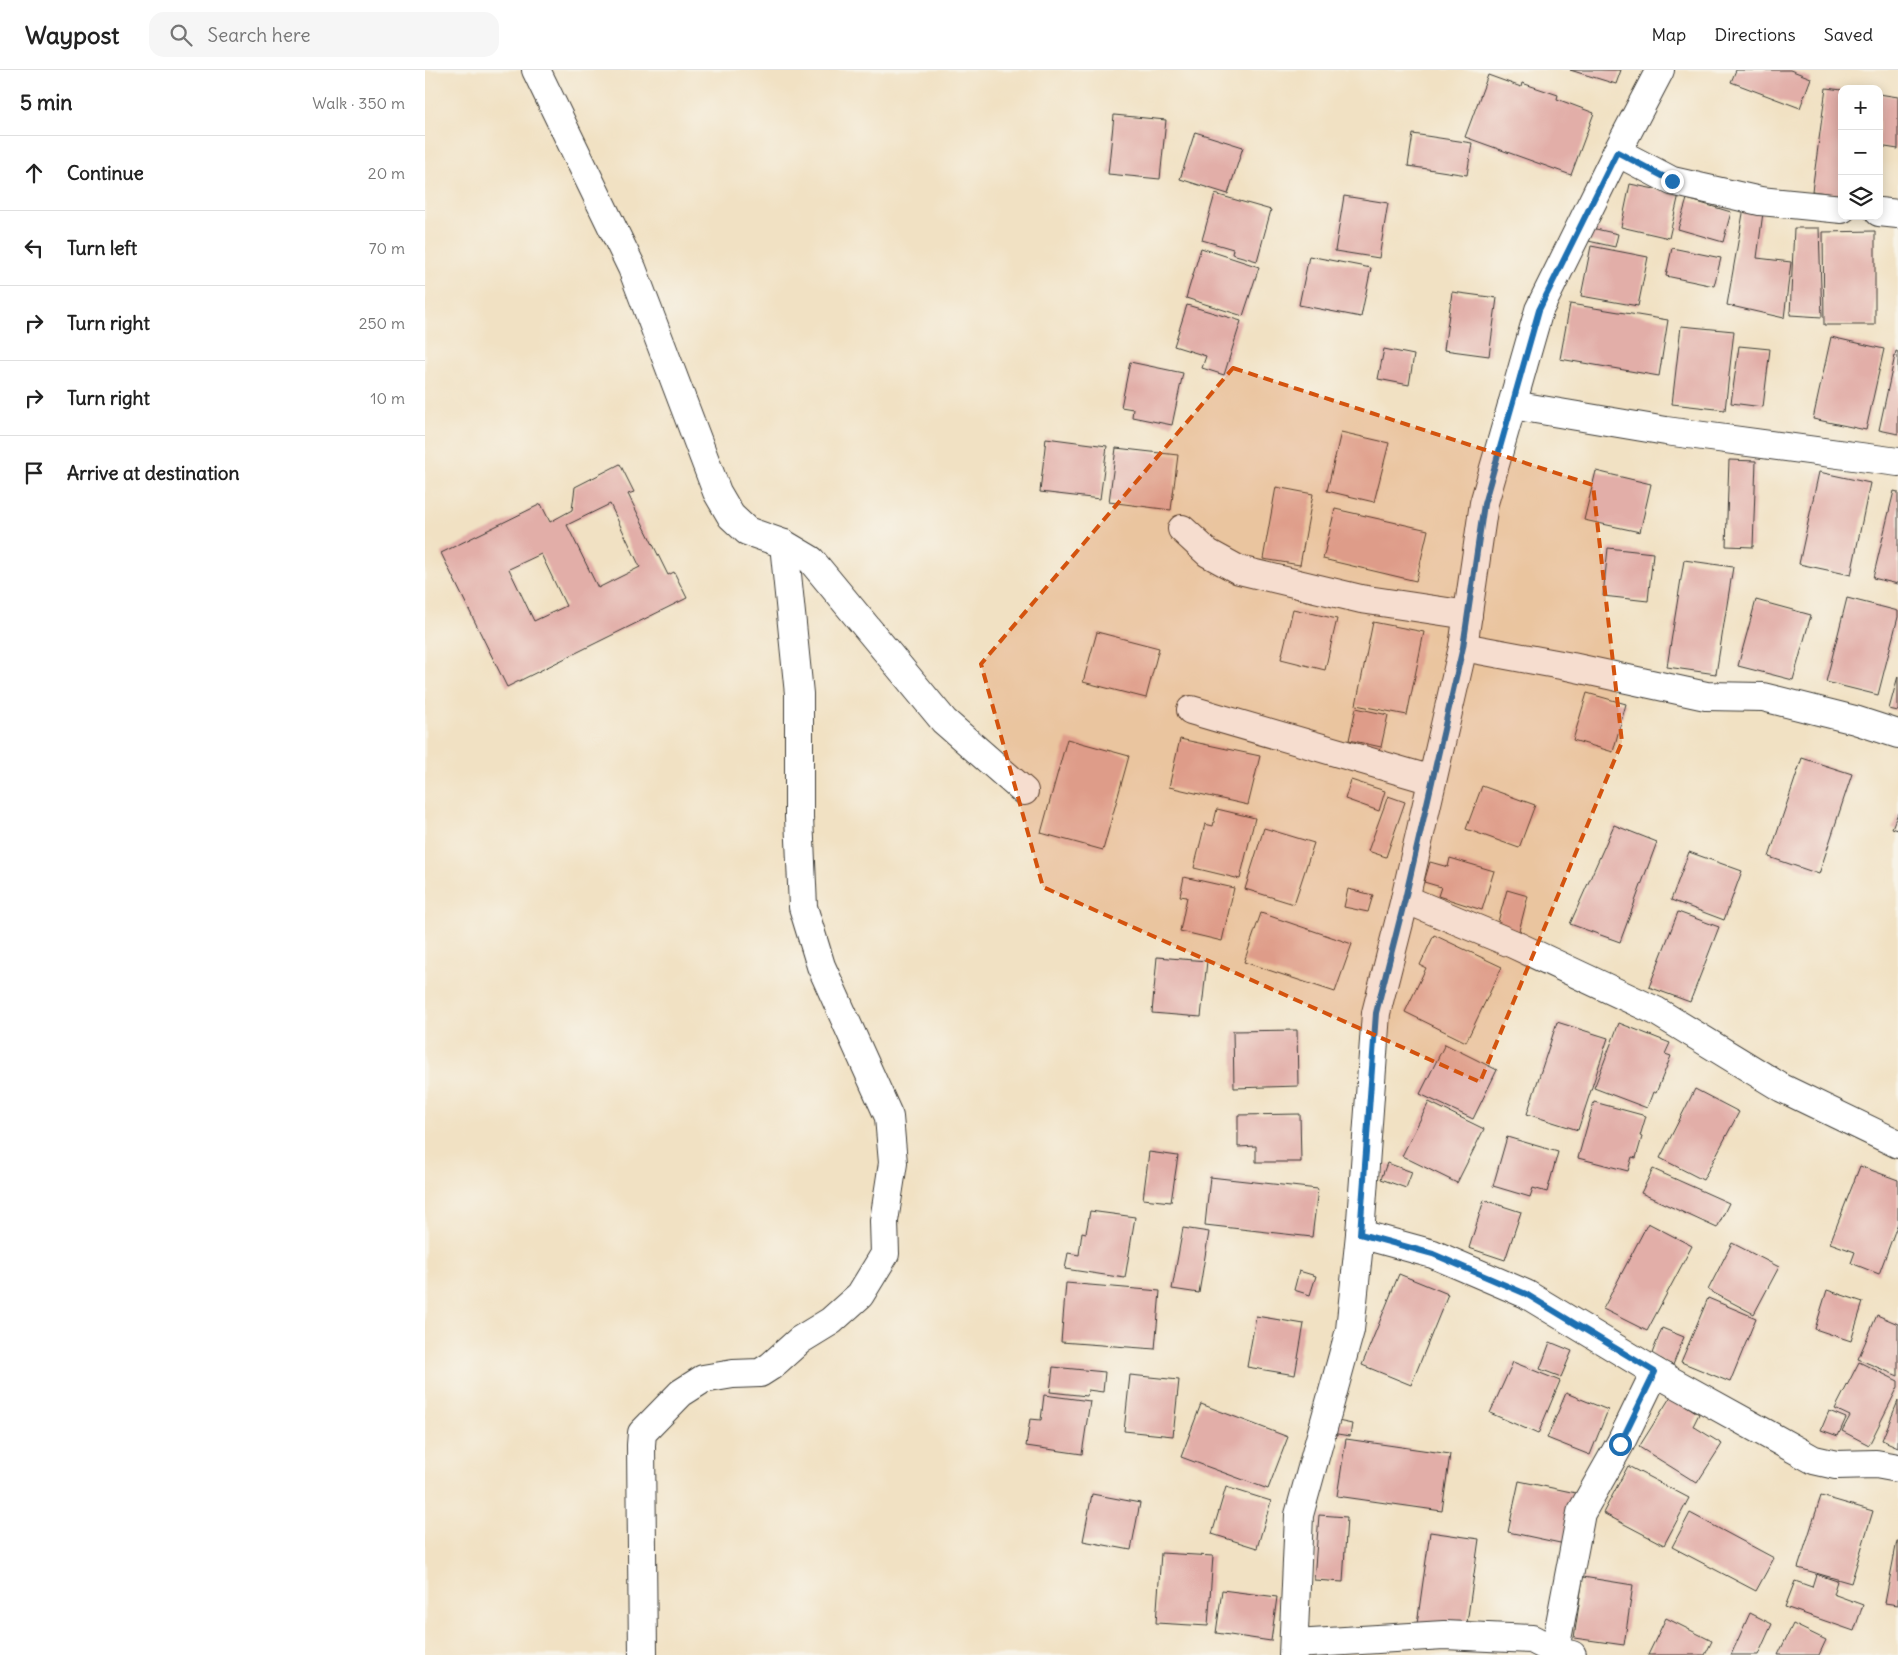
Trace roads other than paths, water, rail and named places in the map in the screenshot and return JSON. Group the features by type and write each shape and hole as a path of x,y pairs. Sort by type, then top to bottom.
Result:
{"street":[{"path":"536,70 632,268 717,492 731,516 747,531 784,544 811,560 944,721 1024,791"},
{"path":"1655,1372 1620,1444 1581,1513 1561,1654 1532,1639 1444,1635 1294,1649 1299,1515 1350,1330 1360,1234 1376,1013 1405,899 1463,647 1484,504 1539,310 1660,70"},
{"path":"1617,152 1672,181 1761,201 1838,209"},
{"path":"1883,212 1898,214"},
{"path":"1512,406 1666,431 1898,462"},
{"path":"1183,529 1207,553 1239,570 1361,599 1468,615"},
{"path":"643,1655 641,1444 643,1433 681,1393 703,1380 733,1374 760,1373 771,1366 800,1340 831,1321 860,1294 885,1254 885,1221 893,1163 889,1117 821,966 803,907 799,817 799,694 784,544"},
{"path":"1463,647 1572,667 1706,696 1763,697 1855,720 1898,734"},
{"path":"1191,710 1432,780"},
{"path":"1405,899 1513,944 1655,1011 1782,1088 1898,1144"},
{"path":"1360,1234 1433,1254 1526,1294 1655,1372 1814,1460 1836,1465 1876,1464 1898,1468"}]}
